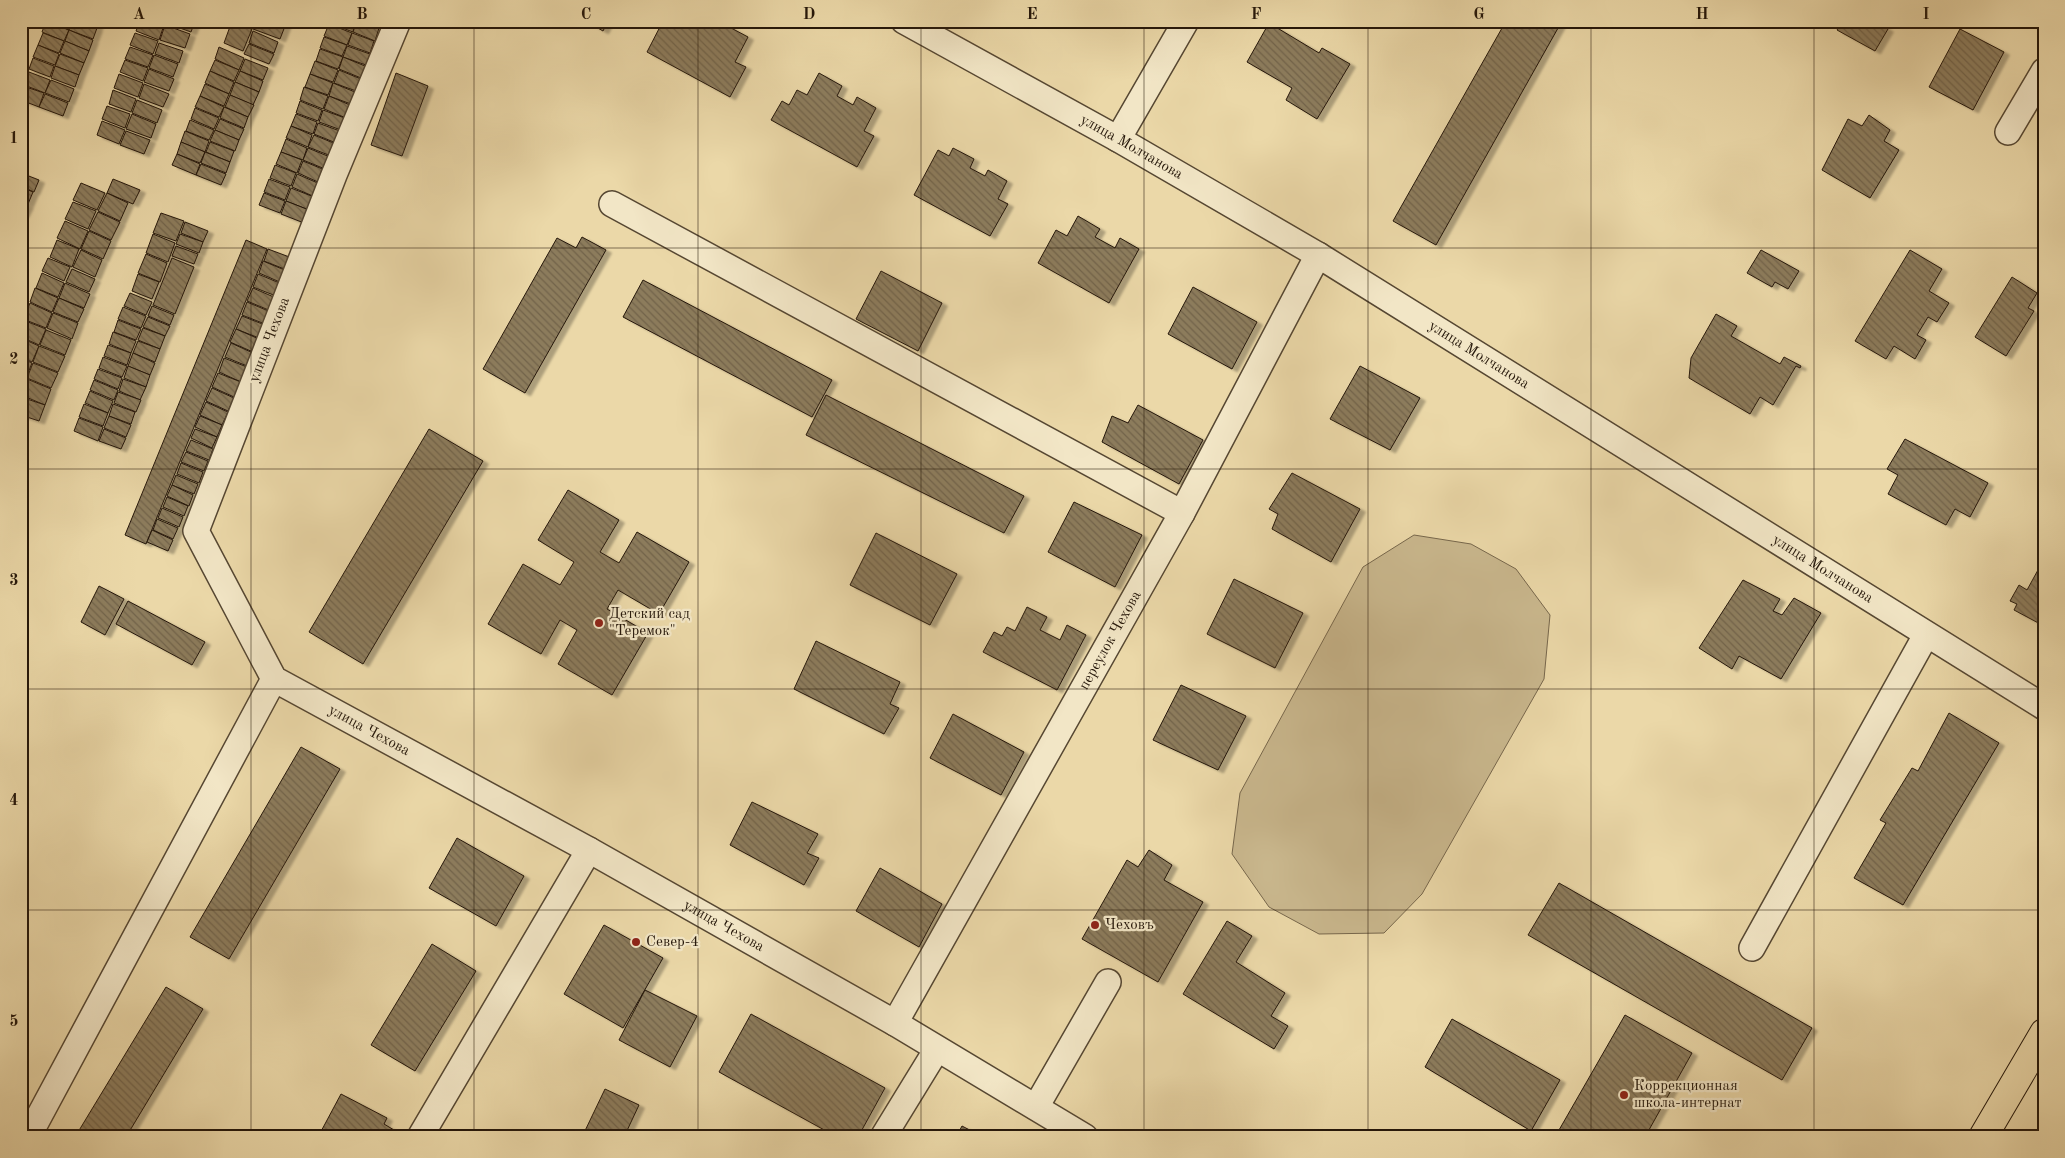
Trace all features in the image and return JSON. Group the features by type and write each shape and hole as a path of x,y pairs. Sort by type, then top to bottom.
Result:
{"main road":[{"path":"1983,1137 2044,1033"}],"street":[{"name":"улица Чехова","path":"398,21 334,175 196,531 274,679 589,850 895,1024 1085,1137"},
{"name":"улица Молчанова","path":"904,21 1118,139 1318,255 2044,707"},
{"path":"1118,139 1186,21"},
{"path":"2008,132 2044,71"},
{"path":"612,204 1182,513"},
{"name":"переулок Чехова","path":"895,1024 1182,513 1318,255"},
{"path":"1752,948 1926,635"},
{"path":"28,1137 274,679"},
{"path":"420,1137 589,850"},
{"path":"1036,1107 1108,982"},
{"path":"883,1137 937,1049"}],"shaded area":[{"path":"1414,535 1471,544 1516,569 1550,615 1544,679 1422,894 1384,933 1319,934 1269,907 1232,854 1240,793 1363,567"}],"building":[{"path":"46,21 69,30 64,41 42,32"},
{"path":"48,21 72,21 69,30"},
{"path":"73,21 81,21 97,28 93,39 69,30"},
{"path":"83,21 99,21 97,27"},
{"path":"140,21 155,21 164,25 159,40 136,31"},
{"path":"167,21 195,21 191,32 166,23"},
{"path":"232,21 252,29 243,51 224,43"},
{"path":"236,21 255,21 253,28"},
{"path":"256,21 287,21 280,39 253,29"},
{"path":"330,21 356,21 353,32 329,23"},
{"path":"357,21 379,28 375,41 353,32"},
{"path":"364,21 382,21 380,27"},
{"path":"586,21 608,21 603,31"},
{"path":"663,21 718,21 748,37 735,62 746,67 730,97 647,52"},
{"path":"1506,21 1562,21 1436,245 1393,221"},
{"path":"1843,21 1875,21 1888,29 1875,51 1837,30"},
{"path":"1269,23 1319,53 1322,48 1350,64 1317,119 1286,100 1292,88 1247,62"},
{"path":"329,24 352,33 347,45 324,36"},
{"path":"165,25 190,34 185,48 160,40"},
{"path":"1960,29 2004,52 1973,110 1929,87"},
{"path":"69,30 93,40 89,51 65,41"},
{"path":"253,31 278,42 274,53 249,43"},
{"path":"43,33 64,41 59,53 38,45"},
{"path":"135,33 158,41 153,54 130,45"},
{"path":"352,33 374,41 370,53 348,45"},
{"path":"324,37 347,45 342,56 320,48"},
{"path":"65,41 89,51 84,63 60,53"},
{"path":"159,43 183,51 179,63 155,54"},
{"path":"249,44 274,54 269,64 244,54"},
{"path":"38,45 59,54 55,65 33,57"},
{"path":"347,46 370,54 366,65 343,57"},
{"path":"130,47 153,55 148,67 125,59"},
{"path":"219,47 244,58 239,70 215,59"},
{"path":"320,49 343,57 338,69 316,61"},
{"path":"60,54 84,63 79,75 55,66"},
{"path":"154,55 178,64 173,77 149,68"},
{"path":"343,57 365,66 361,78 339,69"},
{"path":"33,58 54,66 50,77 29,69"},
{"path":"245,59 268,68 263,80 240,71"},
{"path":"125,60 148,68 143,81 120,72"},
{"path":"215,60 239,70 234,81 210,71"},
{"path":"315,61 338,70 333,82 310,74"},
{"path":"55,66 79,75 75,87 51,78"},
{"path":"149,69 174,79 169,91 144,82"},
{"path":"339,70 361,79 356,91 334,83"},
{"path":"210,71 234,82 229,94 205,83"},
{"path":"240,71 263,81 259,92 235,82"},
{"path":"29,72 50,80 45,93 24,85"},
{"path":"396,73 428,86 402,156 371,145"},
{"path":"819,73 842,86 837,96 853,105 857,97 876,108 864,131 874,136 857,167 771,120 782,101 789,105 797,90 807,95"},
{"path":"119,74 143,83 138,97 114,88"},
{"path":"310,74 333,83 328,95 305,87"},
{"path":"51,80 74,89 69,102 45,93"},
{"path":"235,82 259,92 253,105 230,95"},
{"path":"333,83 355,92 351,104 329,96"},
{"path":"144,84 169,94 163,107 139,98"},
{"path":"205,84 229,94 224,106 200,96"},
{"path":"23,86 44,93 39,107 21,100"},
{"path":"304,87 328,96 323,109 300,100"},
{"path":"113,90 136,99 131,112 109,104"},
{"path":"45,94 68,103 63,116 39,107"},
{"path":"230,95 254,105 248,117 225,107"},
{"path":"200,96 224,107 219,117 195,107"},
{"path":"329,96 350,105 346,118 324,109"},
{"path":"137,100 162,110 157,123 132,113"},
{"path":"300,101 322,110 318,121 296,113"},
{"path":"107,106 130,114 125,128 102,119"},
{"path":"224,107 248,117 244,128 220,118"},
{"path":"195,108 219,118 214,129 191,119"},
{"path":"323,110 345,118 341,130 319,122"},
{"path":"132,114 156,124 151,138 126,129"},
{"path":"296,114 317,122 313,134 291,126"},
{"path":"1869,115 1890,130 1884,141 1899,150 1870,198 1822,170 1848,119 1862,126"},
{"path":"220,119 244,129 239,140 215,130"},
{"path":"190,120 214,130 209,140 186,131"},
{"path":"102,121 125,130 119,144 97,135"},
{"path":"318,123 340,131 336,143 314,134"},
{"path":"291,126 312,135 308,147 286,138"},
{"path":"215,130 239,140 235,151 210,141"},
{"path":"126,131 150,140 144,154 120,145"},
{"path":"185,131 209,141 205,152 181,142"},
{"path":"314,135 336,144 331,156 308,147"},
{"path":"286,139 307,148 303,160 281,152"},
{"path":"181,142 205,152 200,163 177,154"},
{"path":"210,142 234,151 230,162 206,152"},
{"path":"308,148 330,157 325,169 303,160"},
{"path":"953,148 974,159 970,168 985,176 988,170 1007,181 998,199 1008,204 990,236 914,195 938,150 949,156"},
{"path":"205,152 230,162 226,173 201,163"},
{"path":"281,152 302,160 297,173 276,164"},
{"path":"177,154 200,164 196,175 172,165"},
{"path":"303,161 325,170 320,183 298,173"},
{"path":"201,164 226,174 221,185 196,175"},
{"path":"275,165 296,173 291,186 270,178"},
{"path":"21,173 39,180 34,192 21,186"},
{"path":"297,174 320,184 315,197 292,187"},
{"path":"113,179 140,190 133,204 107,193"},
{"path":"269,179 290,187 285,200 264,192"},
{"path":"81,183 105,193 97,210 73,200"},
{"path":"21,187 33,192 28,204 21,201"},
{"path":"291,188 314,197 309,210 286,201"},
{"path":"107,193 128,203 120,221 98,211"},
{"path":"264,193 285,201 280,213 259,205"},
{"path":"286,201 309,210 304,223 281,214"},
{"path":"21,202 28,205 23,215 21,214"},
{"path":"73,202 96,211 88,229 65,219"},
{"path":"98,212 120,222 111,240 89,230"},
{"path":"161,213 184,221 176,241 153,233"},
{"path":"1078,216 1100,229 1095,237 1115,248 1120,238 1139,249 1109,303 1038,263 1056,230 1067,236"},
{"path":"65,221 88,231 80,249 57,238"},
{"path":"185,222 208,231 203,242 181,233"},
{"path":"89,231 111,241 103,259 81,249"},
{"path":"153,234 175,243 168,262 146,253"},
{"path":"180,234 203,242 199,253 176,244"},
{"path":"582,237 606,250 525,393 483,369 557,238 576,248"},
{"path":"57,240 79,249 72,267 50,257"},
{"path":"246,240 267,249 146,544 125,535"},
{"path":"176,246 198,254 194,264 172,256"},
{"path":"268,249 292,258 287,270 264,261"},
{"path":"81,250 102,260 95,277 73,267"},
{"path":"1761,250 1799,271 1788,289 1775,282 1772,287 1747,273"},
{"path":"1910,250 1942,269 1929,291 1949,303 1937,322 1928,317 1917,335 1926,340 1915,359 1894,346 1886,359 1855,341"},
{"path":"146,254 167,263 160,282 138,273"},
{"path":"48,258 70,267 64,281 42,271"},
{"path":"172,258 194,267 175,314 153,305"},
{"path":"263,261 287,271 282,283 259,273"},
{"path":"72,269 95,279 89,292 66,282"},
{"path":"881,271 942,303 918,351 856,319"},
{"path":"42,273 64,283 58,297 36,288"},
{"path":"138,274 159,282 152,299 132,291"},
{"path":"258,274 282,284 276,296 253,287"},
{"path":"2012,277 2037,293 2028,308 2034,311 2006,356 1975,337"},
{"path":"643,280 832,380 812,417 623,317"},
{"path":"65,283 90,294 84,308 59,298"},
{"path":"1193,287 1257,322 1232,369 1168,334"},
{"path":"35,288 58,298 52,312 30,302"},
{"path":"253,288 276,298 271,311 247,301"},
{"path":"130,293 152,302 146,315 124,306"},
{"path":"59,298 84,309 78,322 53,312"},
{"path":"247,302 271,312 265,324 242,315"},
{"path":"30,303 52,313 46,328 23,319"},
{"path":"152,306 174,315 170,325 148,316"},
{"path":"123,307 146,316 141,328 118,319"},
{"path":"53,313 78,323 72,339 47,328"},
{"path":"1716,314 1737,326 1731,336 1780,364 1784,357 1801,366 1800,368 1796,366 1773,405 1760,397 1750,414 1689,378 1691,358"},
{"path":"242,316 265,325 259,338 236,329"},
{"path":"148,317 170,326 165,336 143,327"},
{"path":"23,320 46,329 39,345 21,337"},
{"path":"118,320 141,329 136,340 114,332"},
{"path":"143,328 165,336 160,349 138,340"},
{"path":"236,329 259,339 253,352 230,342"},
{"path":"46,330 71,340 65,355 40,345"},
{"path":"113,332 136,341 131,353 109,344"},
{"path":"21,338 39,346 32,362 21,357"},
{"path":"138,341 160,349 155,362 133,353"},
{"path":"231,343 253,353 247,366 225,357"},
{"path":"108,345 131,353 127,365 104,356"},
{"path":"39,346 65,356 58,372 33,362"},
{"path":"133,353 155,363 150,375 128,366"},
{"path":"103,357 127,366 122,377 99,368"},
{"path":"21,358 32,363 26,378 21,376"},
{"path":"224,358 247,367 241,382 219,372"},
{"path":"33,363 58,373 51,388 27,378"},
{"path":"128,366 150,375 146,387 124,378"},
{"path":"1360,366 1420,398 1390,450 1330,419"},
{"path":"98,369 122,378 118,389 94,379"},
{"path":"218,373 241,382 234,397 212,387"},
{"path":"21,378 26,379 21,391"},
{"path":"27,379 51,389 45,405 21,395"},
{"path":"123,379 146,387 140,400 119,391"},
{"path":"94,380 118,390 114,400 90,390"},
{"path":"212,388 234,398 228,411 206,401"},
{"path":"90,391 113,401 108,413 85,403"},
{"path":"118,392 141,400 136,412 114,403"},
{"path":"826,395 1024,496 1004,533 806,435"},
{"path":"21,397 45,405 39,421 21,415"},
{"path":"206,402 228,412 222,425 200,415"},
{"path":"84,404 108,413 103,426 79,417"},
{"path":"113,404 135,412 131,424 109,416"},
{"path":"1138,405 1203,440 1179,484 1102,442 1112,416 1128,423"},
{"path":"109,416 131,425 126,437 104,428"},
{"path":"200,416 222,425 217,437 195,427"},
{"path":"79,418 103,427 98,441 74,431"},
{"path":"104,429 126,438 121,449 99,441"},
{"path":"195,429 217,437 212,448 191,438"},
{"path":"429,429 483,461 363,664 309,632"},
{"path":"1905,439 1988,483 1970,517 1955,509 1946,525 1888,494 1898,475 1887,469"},
{"path":"191,440 213,449 209,460 186,451"},
{"path":"186,452 208,461 204,471 181,462"},
{"path":"181,463 203,472 199,483 177,474"},
{"path":"1292,473 1360,509 1331,562 1272,529 1278,514 1269,509"},
{"path":"176,475 198,484 194,494 172,485"},
{"path":"172,485 193,495 189,506 167,496"},
{"path":"568,490 619,520 600,552 619,563 637,532 689,562 659,614 618,590 607,609 648,633 612,695 558,664 577,630 560,620 541,654 488,624 523,564 560,585 574,562 538,540"},
{"path":"167,497 188,506 184,516 163,507"},
{"path":"1074,502 1142,535 1115,587 1048,552"},
{"path":"162,508 183,517 179,527 158,518"},
{"path":"157,519 178,528 173,539 153,530"},
{"path":"152,530 173,540 168,551 147,542"},
{"path":"876,533 957,574 930,625 850,585"},
{"path":"2044,542 2044,556 2038,553"},
{"path":"2044,559 2044,626 2014,610 2017,604 2010,601 2019,585 2027,590"},
{"path":"1234,579 1303,613 1275,668 1207,634"},
{"path":"1743,580 1780,599 1773,611 1782,615 1794,598 1821,613 1781,679 1739,656 1732,669 1699,648"},
{"path":"99,586 124,599 105,635 81,622"},
{"path":"128,601 205,642 192,665 116,624"},
{"path":"1027,607 1047,617 1040,630 1060,640 1067,625 1086,635 1057,690 983,652 994,632 1002,636 1007,627 1015,631"},
{"path":"816,641 900,682 890,704 899,708 884,734 794,689"},
{"path":"1181,685 1246,716 1218,770 1153,740"},
{"path":"1949,713 1999,743 1903,905 1854,878 1886,823 1880,820 1912,768 1918,771"},
{"path":"953,714 1024,752 1001,795 930,758"},
{"path":"301,747 340,769 229,959 190,937"},
{"path":"752,802 818,834 807,853 819,858 804,885 730,845"},
{"path":"457,838 524,876 496,926 429,888"},
{"path":"1149,850 1172,865 1164,880 1203,902 1158,982 1082,939 1127,860 1138,867"},
{"path":"880,868 942,904 919,947 856,911"},
{"path":"1559,883 1812,1028 1782,1080 1528,935"},
{"path":"1227,921 1252,936 1236,962 1285,993 1271,1016 1288,1026 1274,1049 1183,994"},
{"path":"604,925 663,958 623,1028 564,994"},
{"path":"432,944 476,971 415,1071 371,1045"},
{"path":"166,987 203,1009 126,1137 75,1137"},
{"path":"645,990 697,1016 670,1067 619,1040"},
{"path":"751,1014 885,1088 858,1137 837,1137 719,1072"},
{"name":"Коррекционная школа-интернат","path":"1625,1015 1692,1053 1645,1137 1555,1137"},
{"path":"1452,1019 1560,1080 1531,1131 1425,1067"},
{"path":"605,1089 639,1105 624,1137 582,1137"},
{"path":"341,1094 387,1118 384,1124 394,1130 390,1137 318,1137"},
{"path":"962,1126 983,1137 956,1137"}],"place":[{"name":"Детский сад \"Теремок\"","path":"599,623"},
{"name":"Чеховъ","path":"1095,925"},
{"name":"Север-4","path":"636,942"},
{"name":"Коррекционная школа-интернат","path":"1624,1095"}]}
